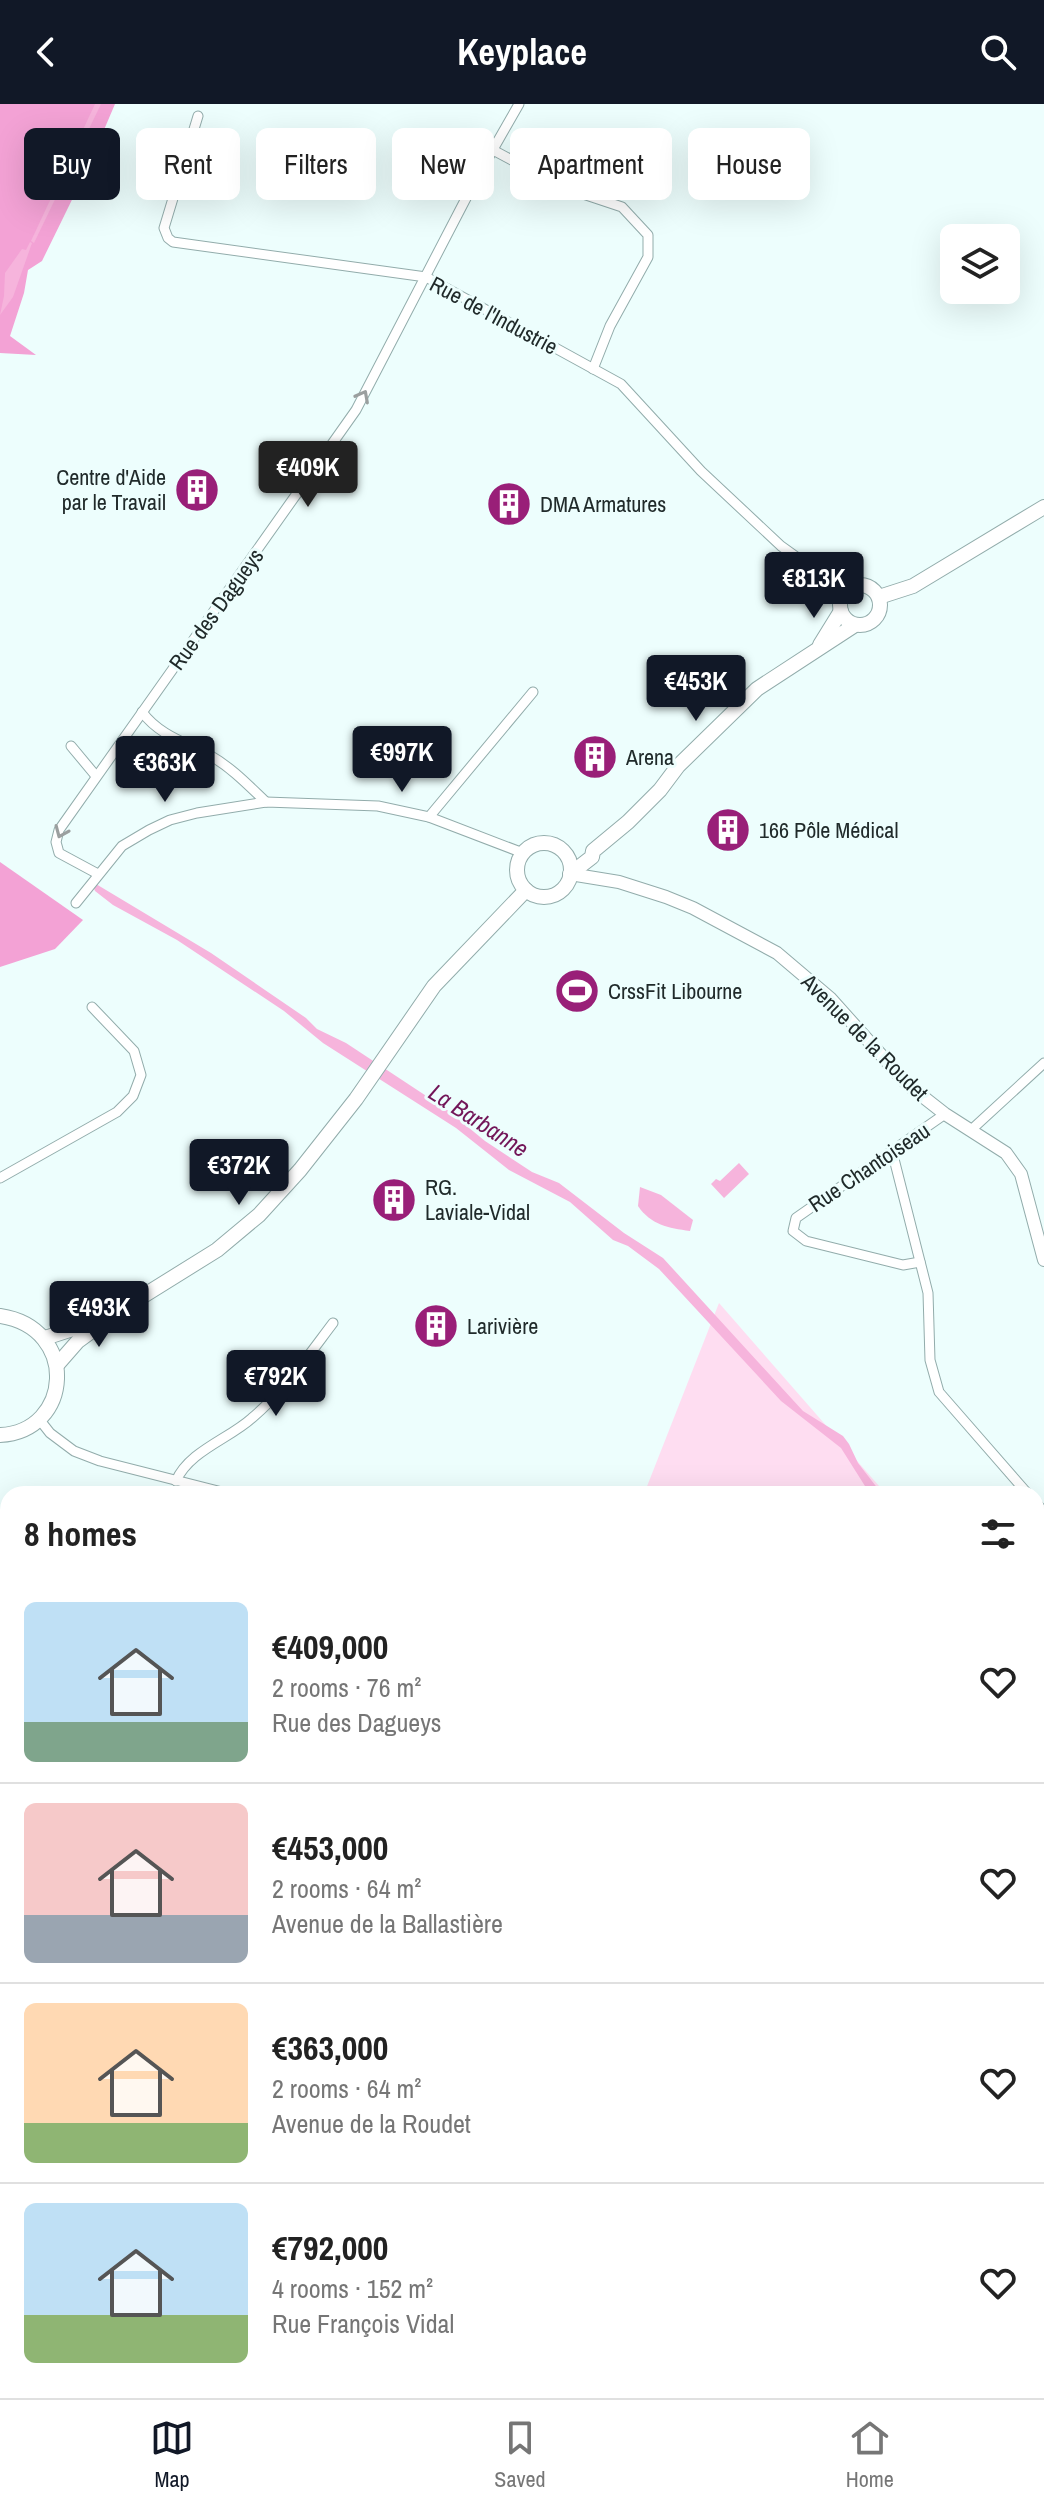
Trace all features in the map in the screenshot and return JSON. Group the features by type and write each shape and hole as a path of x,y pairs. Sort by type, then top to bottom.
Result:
{"main road":[{"path":"879,597 913,586 1044,507"},
{"path":"570,874 565,854 546,843 530,847 523,853 517,873 526,890 541,897 549,897 563,889 570,874 639,811 678,766 757,689 855,625 870,623 876,618 881,604 879,597 867,586 852,587 845,593 817,648"},
{"path":"841,606 844,617 855,625"},
{"path":"565,854 592,854"},
{"path":"57,1365 78,1341 119,1311 217,1250 259,1215 300,1170 356,1099 434,986 526,890"},
{"path":"45,1338 86,1326 119,1311"},
{"path":"0,1316 16,1318 32,1326 45,1338 57,1365 54,1394 39,1419 23,1430 0,1435"}],"street":[{"name":"Rue des Dagueys","path":"494,148 519,104"},
{"name":"Rue de l'Industrie","path":"198,116 164,228 173,242 426,277 621,384 701,471 781,546 820,574 852,587"},
{"path":"494,151 562,187 622,207 648,235 648,257 610,326 593,369"},
{"name":"Rue des Dagueys","path":"98,874 59,853 56,842 59,830 356,410 467,200"},
{"name":"Rue de l'Industrie","path":"820,574 841,606"},
{"path":"429,817 533,692"},
{"path":"142,712 151,724 185,745 213,757 266,802"},
{"path":"71,746 96,776"},
{"path":"76,903 122,846 170,820 266,802 378,806 429,817 523,853"},
{"path":"592,854 598,878"},
{"name":"Avenue de la Roudet","path":"570,874 635,886 693,908 777,953 830,998 908,1085 945,1114 1006,1153 1021,1174 1044,1260"},
{"path":"0,1178 117,1112 133,1096 141,1075 134,1051 92,1007"},
{"path":"970,1131 1044,1063"},
{"name":"Rue Chantoiseau","path":"920,1262 903,1265 806,1241 793,1231 796,1218 945,1114"},
{"path":"892,1151 928,1293 930,1360 939,1392 1021,1486"},
{"path":"176,1481 185,1466 250,1420 274,1398 333,1323"},
{"path":"39,1419 50,1433 74,1451 100,1461 197,1486"}],"shaded area":[{"path":"0,104 115,104 105,128 24,128 24,200 72,200 42,261 28,270 10,336 36,355 0,353"},
{"path":"95,104 101,104 89,128 84,128"},
{"path":"50,200 55,200 34,243 31,241"},
{"path":"30,242 13,297 0,315 5,273"},
{"path":"0,862 83,920 55,949 0,967"},
{"path":"96,884 211,953 306,1018 317,1029 346,1043 446,1109 485,1141 532,1172 559,1183 624,1233 663,1258 803,1411 843,1436 876,1486 865,1486 841,1448 781,1401 659,1269 628,1246 613,1240 570,1202 509,1170 456,1128 323,1043 284,1011 177,940 113,905 93,886"},
{"path":"739,1163 749,1174 724,1198 711,1184 716,1179 720,1181"},
{"path":"640,1187 661,1195 693,1220 690,1231 667,1227 649,1218 638,1206"},
{"path":"719,1303 879,1486 647,1486"}],"place":[{"name":"Centre d'Aide par le Travail","path":"197,490"},
{"name":"DMA Armatures","path":"509,504"},
{"name":"Arena","path":"595,757"},
{"name":"166 Pôle Médical","path":"728,830"},
{"name":"CrssFit Libourne","path":"577,991"},
{"name":"RG. Laviale-Vidal","path":"394,1200"},
{"name":"Larivière","path":"436,1326"}],"water label":[{"name":"La Barbanne","path":"479,1120"}]}
